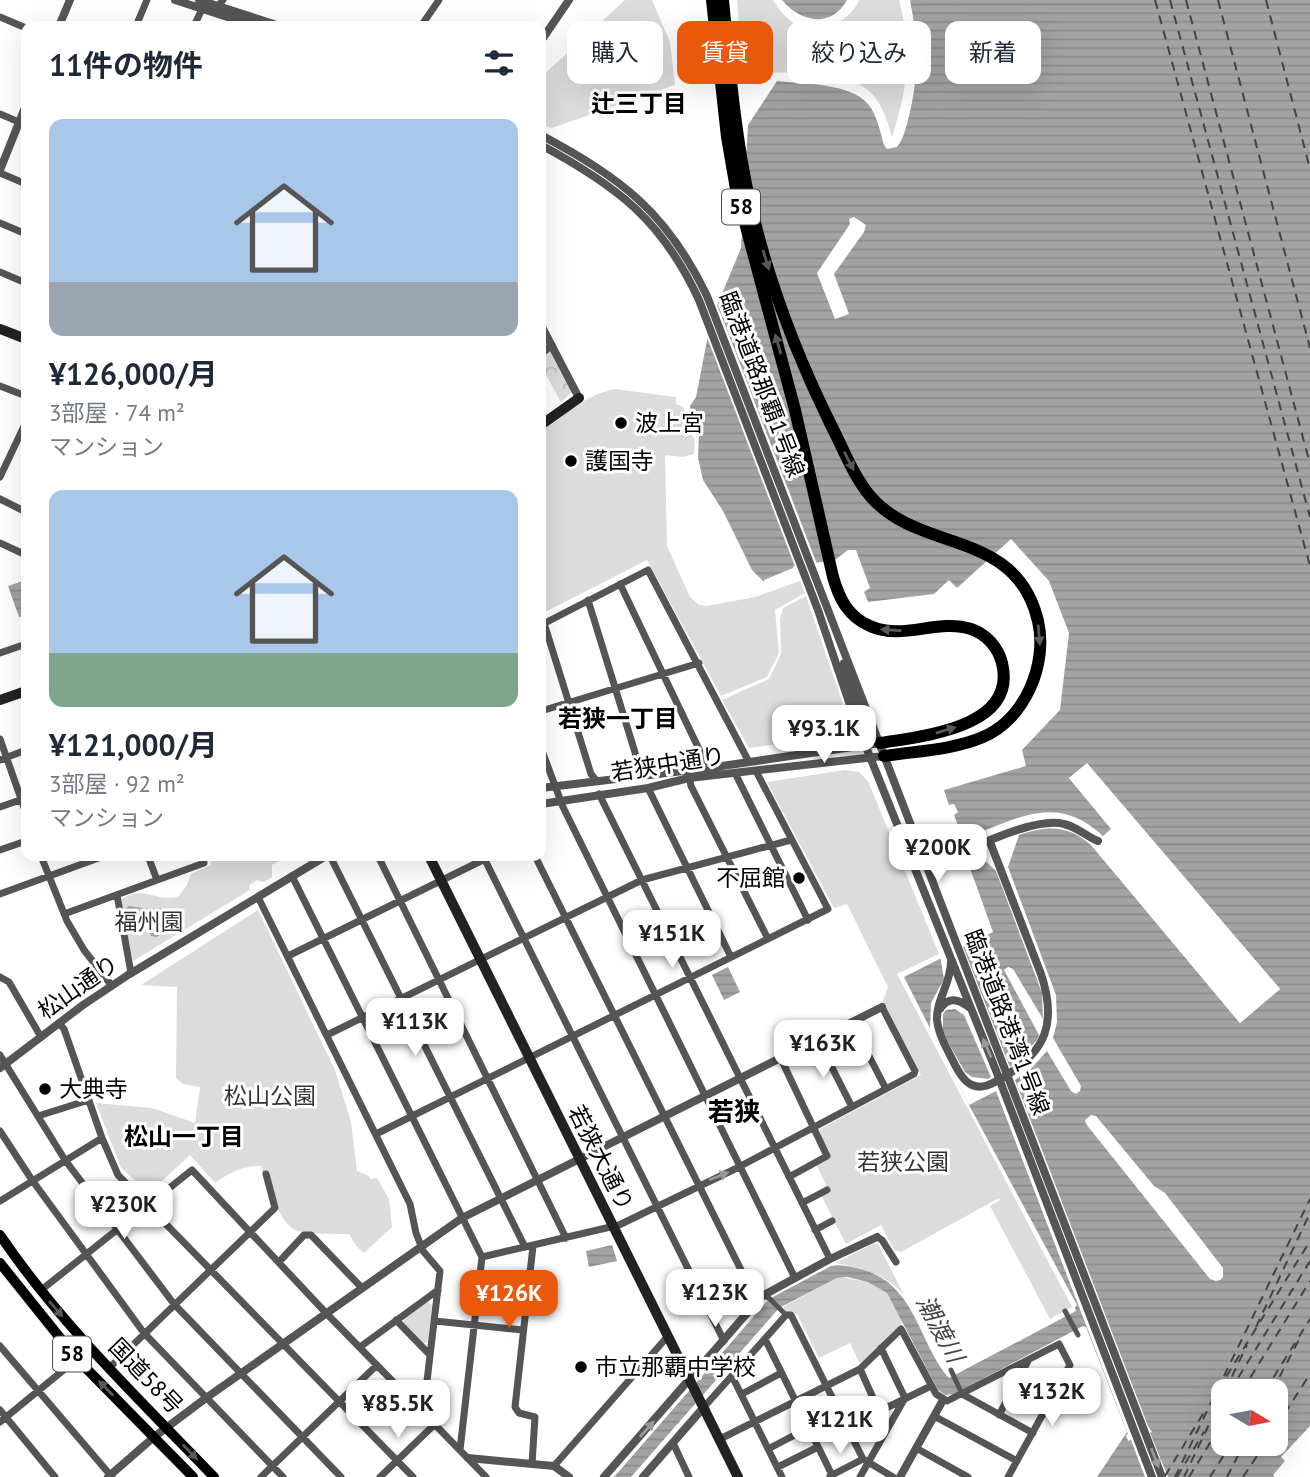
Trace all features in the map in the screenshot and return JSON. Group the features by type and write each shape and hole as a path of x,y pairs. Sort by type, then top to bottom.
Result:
{"highway":[{"name":"58","path":"712,0 727,137 736,189 795,410 839,597 845,607 869,626 897,631 949,626 969,628 991,642 1003,665 1001,692 983,715 940,732 872,744"},
{"name":"58","path":"723,0 732,90 747,186 777,296 818,400 858,479 881,508 911,525 981,551 1012,574 1032,604 1040,635 1036,672 1022,702 1002,725 981,738 955,746 878,757"},
{"name":"国道58号","path":"0,1236 40,1291 108,1369 214,1477"},
{"name":"国道58号","path":"0,1263 4,1277 76,1359 193,1477"}],"main road":[{"path":"0,329 21,338"},
{"path":"546,421 579,398"},
{"path":"0,701 21,693"},
{"name":"若狭大通り","path":"432,861 738,1477"}],"street":[{"path":"61,21 70,0"},
{"path":"138,21 147,0"},
{"path":"175,0 200,5 243,21"},
{"path":"424,21 439,0"},
{"path":"546,34 569,0"},
{"path":"200,5 221,3 267,21"},
{"path":"0,17 21,26"},
{"path":"0,114 21,122"},
{"path":"21,127 0,171 21,182"},
{"path":"546,138 608,175 649,215"},
{"path":"546,148 607,184 649,215"},
{"name":"臨港道路那覇1号線","path":"649,215 682,265 699,300 813,583"},
{"path":"0,223 21,232"},
{"path":"0,272 21,281"},
{"path":"546,334 579,398"},
{"path":"546,350 552,345"},
{"path":"1,388 21,395"},
{"path":"0,477 21,433"},
{"path":"0,499 21,510"},
{"path":"0,542 21,552"},
{"path":"546,622 648,570 749,762"},
{"name":"臨港道路港湾1号線","path":"813,583 840,642 872,744"},
{"name":"臨港道路港湾1号線","path":"813,583 872,744 918,843 949,939 951,957 1152,1477"},
{"path":"620,584 708,768"},
{"path":"589,600 642,775"},
{"path":"546,636 591,774 596,780"},
{"path":"0,653 21,646"},
{"path":"546,710 699,663"},
{"path":"0,739 3,758 21,793"},
{"path":"872,744 878,757"},
{"name":"若狭中通り","path":"546,803 648,788 708,768 872,744"},
{"path":"3,758 21,752"},
{"name":"臨港道路港湾1号線","path":"878,757 1162,1477"},
{"name":"若狭中通り","path":"546,787 642,775 735,773 878,757"},
{"path":"546,764 553,786 606,897 795,1278"},
{"path":"376,1133 828,909 756,771"},
{"path":"735,773 808,920"},
{"path":"689,774 726,857 768,939"},
{"path":"648,788 731,957"},
{"path":"600,794 830,1259"},
{"path":"0,807 21,800"},
{"path":"933,888 933,875 939,861 1027,827 1053,822 1074,827 1098,841"},
{"path":"327,1035 642,880 791,839"},
{"path":"951,957 949,981 938,1011 939,1031 958,1070 968,1083 975,1087 991,1084 1016,1070 1041,1045 1049,1016 1046,990 990,842"},
{"path":"0,850 21,843"},
{"path":"918,843 926,854 939,861"},
{"path":"43,861 64,914 84,950 112,986"},
{"path":"0,894 89,861"},
{"path":"150,861 157,880"},
{"path":"64,914 204,861"},
{"name":"松山通り","path":"3,1066 131,973 319,861"},
{"path":"331,861 363,919 500,1198 529,1246 515,1408 519,1413 533,1415 536,1419 532,1464"},
{"path":"381,861 566,1238"},
{"path":"288,956 477,861"},
{"path":"486,861 724,1341"},
{"path":"538,861 699,1184 763,1298 796,1320 866,1461 893,1477"},
{"path":"292,876 482,1257 460,1450"},
{"path":"117,895 131,973"},
{"path":"258,897 410,1204 421,1246 440,1271 427,1381 409,1398"},
{"path":"0,977 9,982 41,1037"},
{"path":"938,1011 946,1002 954,1000 963,1002 971,1009"},
{"path":"0,1346 110,1476 154,1437 206,1398 461,1218 882,1007 915,1071 914,1074 740,1166 613,1226 482,1257"},
{"path":"59,1023 64,1029 102,1138 118,1175 413,1477"},
{"path":"852,1023 886,1089"},
{"path":"818,1040 852,1107"},
{"path":"0,1055 3,1066 65,1160 174,1304 341,1477"},
{"path":"781,1059 827,1156 789,1177"},
{"path":"38,1116 89,1100"},
{"path":"0,1130 32,1180 144,1333 284,1477"},
{"path":"0,1201 102,1138"},
{"path":"40,1291 192,1170 326,1313 486,1477"},
{"path":"108,1369 275,1208 266,1174"},
{"path":"802,1203 827,1190"},
{"path":"815,1230 832,1221"},
{"path":"279,1262 304,1235 311,1235 362,1288"},
{"path":"604,1477 691,1383 763,1298 830,1259 877,1237 882,1240 896,1262"},
{"path":"360,1347 438,1290"},
{"path":"1065,1311 1078,1335"},
{"path":"643,1477 702,1404 765,1339 783,1312"},
{"path":"396,1320 430,1355"},
{"path":"435,1321 523,1330"},
{"path":"720,1440 860,1369 901,1329 931,1386 943,1400 951,1400 961,1392 1059,1344 1070,1365 1008,1477"},
{"path":"554,1466 667,1336"},
{"path":"765,1339 830,1476 866,1461"},
{"path":"881,1348 905,1398"},
{"path":"3,1419 76,1359"},
{"path":"999,1415 1028,1361"},
{"path":"261,1477 377,1365"},
{"path":"860,1369 879,1411"},
{"path":"742,1394 781,1373"},
{"path":"952,1373 961,1392 1033,1433"},
{"path":"732,1376 782,1477"},
{"path":"847,1427 931,1386"},
{"path":"860,1477 866,1461 905,1398"},
{"path":"900,1477 943,1400"},
{"path":"0,1410 3,1419 55,1477"},
{"path":"934,1416 1017,1461"},
{"path":"380,1477 435,1424"},
{"path":"768,1449 808,1428"},
{"path":"673,1443 689,1477"},
{"path":"778,1468 818,1447"},
{"path":"916,1448 968,1477"},
{"path":"468,1458 554,1466 569,1477"}],"green space":[{"path":"625,0 652,0 661,21 602,21"},
{"path":"737,0 773,0 791,21 787,21 787,73 773,73 773,21 739,21"},
{"path":"859,0 899,0 904,21 841,21 850,14"},
{"path":"663,26 670,42 675,85 552,128 546,126 546,72 567,53 567,84 663,84"},
{"path":"858,84 905,84 892,137 880,105 867,89"},
{"path":"546,341 572,392 561,402 546,375"},
{"path":"615,389 676,397 676,404 683,407 689,415 687,424 695,441 694,454 683,457 665,455 667,546 690,597 699,605 707,606 755,597 800,581 805,593 775,610 779,653 767,677 721,696 647,560 546,611 546,428 585,401"},
{"path":"806,596 842,701 845,721 835,732 821,738 749,748 722,700 769,679 781,654 780,619 783,608"},
{"name":"若狭公園","path":"845,770 859,772 868,781 939,954 897,974 1072,1307 1050,1319 990,1206 1000,1200 999,1198 901,1252 894,1250 881,1225 846,1244 821,1195 829,1191 816,1164 830,1156 820,1129 921,1075 883,1001 888,987 847,904 834,908 767,782"},
{"name":"福州園","path":"211,861 279,861 272,865 272,877 264,882 257,880 249,885 250,890 133,961 121,909 122,899 138,893 164,898 179,896 191,874 211,865"},
{"name":"松山公園","path":"258,910 335,1070 351,1122 357,1171 371,1179 377,1178 389,1199 392,1227 364,1253 349,1234 308,1233 291,1227 281,1215 268,1173 262,1172 261,1166 236,1170 215,1183 190,1155 149,1193 121,1168 96,1103 152,1108 195,1123 200,1087 183,1084 176,1078 177,987 141,985"},
{"path":"874,1243 878,1244 904,1295 873,1273 836,1263"},
{"path":"839,1277 868,1282 887,1293 903,1322 860,1364 850,1343 819,1358 797,1314 786,1312 783,1307"},
{"path":"427,1301 432,1305 428,1342 423,1344 403,1325 404,1318"}],"shaded area":[{"path":"782,0 847,0 833,15 815,19 797,13"},
{"path":"910,0 1310,0 1310,1426 1288,1450 1288,1379 1211,1379 1211,1456 1282,1456 1285,1461 1273,1475 1275,1477 1097,1477 1127,1432 1086,1327 1083,1326 954,1394 945,1395 938,1390 887,1293 868,1282 847,1277 837,1278 779,1308 631,1477 614,1477 769,1299 831,1266 864,1270 895,1289 906,1302 949,1378 1076,1311 1077,1305 969,1105 904,977 993,932 966,857 982,858 996,871 1008,867 1019,835 1049,829 1075,834 1092,846 1240,1023 1280,989 1087,764 1069,778 1112,829 1103,836 1085,822 1052,812 1018,818 963,839 954,815 958,812 954,804 949,805 944,790 1026,766 1022,750 1060,710 1069,633 1049,581 1011,539 957,588 949,580 934,594 868,602 864,592 870,588 856,550 848,550 835,560 794,566 764,582 752,570 723,511 703,480 698,458 699,434 693,425 690,406 696,397 711,320 741,248 748,125 777,81 826,86 860,97 874,113 884,145 887,149 897,147 906,128 914,84 931,84 931,21 914,21"},
{"path":"21,582 21,616 19,617 8,586"},
{"path":"129,906 161,908 172,917 162,923 161,934 157,937 151,936 147,925 142,924 145,917 125,909"},
{"path":"728,967 740,992 724,1000 712,975"},
{"path":"612,1245 617,1261 589,1267 586,1251"}],"pier":[{"path":"854,217 866,225 864,232 834,274 849,314 835,319 817,273 850,224 849,219"},
{"path":"715,301 818,567 796,569 705,332"},
{"path":"1087,763 1280,989 1240,1023 1092,846 1095,844 1241,1018 1275,989 1086,768 1074,778 1115,828 1105,839 1101,838 1111,829 1069,778"},
{"path":"1008,867 1056,995 1057,1022 1053,1038 1081,1086 1076,1094 1071,1091 1047,1051 1029,1071 1015,1080 1168,1477 1145,1477 1131,1440 1128,1441 1128,1434 996,1091 969,1105 930,1029 931,1003 944,979 940,955 962,944 1010,1067 1037,1040 1039,1035 1004,970 1008,967 1013,969 1043,1019 1042,993 996,871","holes":["955,1009 964,1015 991,1077 988,1079 972,1077 965,1072 943,1030 943,1014 946,1010"]},
{"path":"1091,1115 1096,1116 1154,1186 1165,1193 1223,1268 1223,1277 1220,1280 1210,1279 1086,1124 1085,1120"}],"ferry route":[{"path":"1155,0 1310,566"},
{"path":"1170,0 1310,517"},
{"path":"1186,0 1310,464"},
{"path":"1218,0 1310,348"},
{"path":"1266,0 1310,169"},
{"path":"1175,1477 1310,1199"},
{"path":"1256,1327 1310,1213"},
{"path":"1225,1379 1310,1241"},
{"path":"1237,1379 1310,1261"},
{"path":"1249,1379 1310,1281"},
{"path":"1272,1379 1310,1319"},
{"path":"1278,1379 1301,1336"},
{"path":"1231,1379 1247,1345"},
{"path":"1288,1408 1310,1374"},
{"path":"1165,1476 1206,1409"},
{"path":"1184,1477 1211,1420"},
{"path":"1177,1477 1204,1432"},
{"path":"1189,1477 1211,1441"},
{"path":"1210,1477 1223,1456"},
{"path":"1227,1477 1238,1456"},
{"path":"1243,1477 1257,1456"}],"place":[{"name":"波上宮","path":"621,423"},
{"name":"護国寺","path":"571,461"},
{"name":"不屈館","path":"799,878"},
{"name":"大典寺","path":"45,1089"},
{"name":"市立那覇中学校","path":"581,1367"}],"district":[{"name":"辻三丁目","path":"639,104"},
{"name":"若狭一丁目","path":"618,719"},
{"name":"若狭","path":"734,1112"},
{"name":"松山一丁目","path":"184,1137"}],"water label":[{"name":"潮渡川","path":"940,1329"}]}
